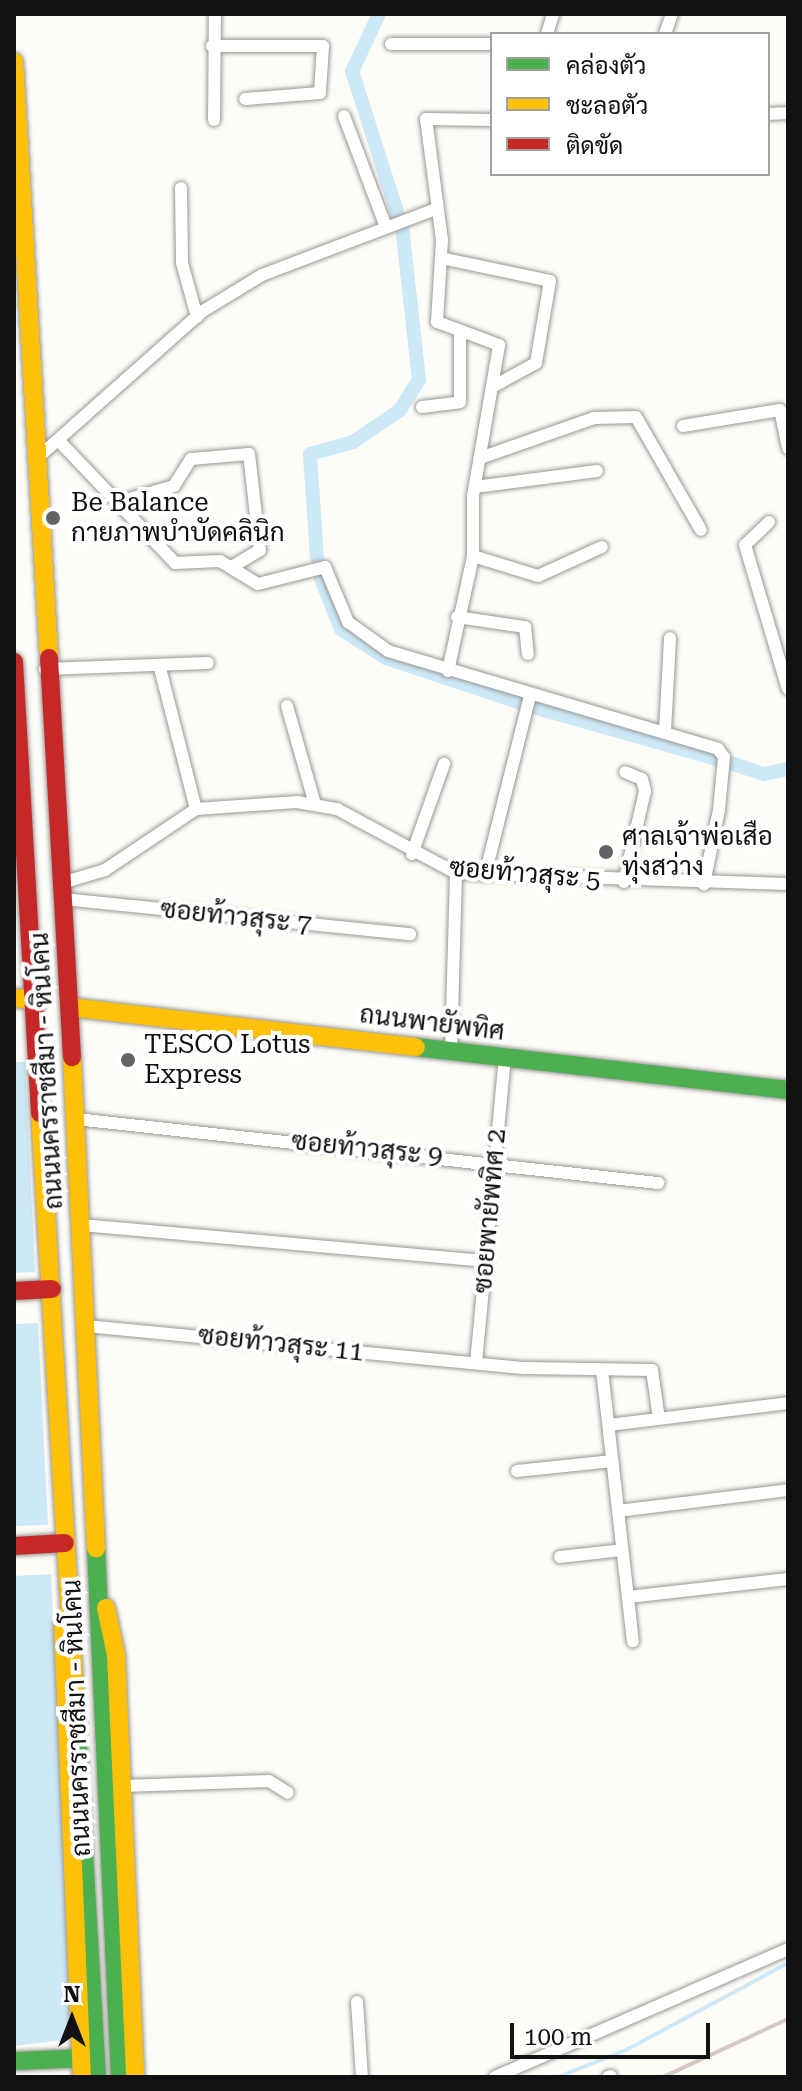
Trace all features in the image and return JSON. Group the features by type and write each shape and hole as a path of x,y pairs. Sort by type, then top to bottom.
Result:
{"main road":[{"name":"ถนนนครราชสีมา - หินโคน","path":"14,62 22,414 33,462 76,1119 97,1561 98,1655 120,2077"},
{"path":"44,665 14,662 37,1000 65,1543 76,1657 97,2077"},
{"name":"ถนนพายัพทิศ","path":"14,998 69,1007 788,1090"},
{"path":"14,1291 52,1289"},
{"path":"14,1546 65,1543"},
{"path":"97,1561 116,1655 135,2077"},
{"path":"67,1565 61,1658 82,2077"},
{"path":"14,2061 82,2058"}],"street":[{"path":"214,120 212,46 215,14"},
{"path":"391,44 490,44"},
{"path":"212,46 324,48 320,93 245,99"},
{"path":"344,116 386,227"},
{"path":"448,671 457,617 473,556 475,487 499,345 437,322 441,258 433,210 426,119 490,120"},
{"path":"181,188 182,263 197,317"},
{"path":"33,462 197,317 262,275 433,210"},
{"path":"441,258 550,281 536,363 492,387"},
{"path":"422,407 460,402 460,331"},
{"path":"683,426 780,410 788,448"},
{"path":"480,458 594,418 636,417 701,530"},
{"path":"59,441 175,563 232,567 258,584 325,567 348,622 388,651 530,696 665,731 724,757 704,884"},
{"path":"119,502 174,486 191,459 249,454 260,550 232,567"},
{"path":"475,487 597,471"},
{"path":"769,522 745,545 788,689"},
{"path":"473,556 538,576 602,547"},
{"path":"457,617 524,626 528,654"},
{"path":"665,731 674,682 670,638"},
{"path":"44,665 160,668 208,663"},
{"path":"62,891 105,870 196,809 160,668"},
{"path":"485,875 530,696"},
{"path":"287,706 315,804"},
{"path":"412,854 444,764"},
{"path":"624,882 645,791 642,779 625,772"},
{"name":"ซอยท้าวสุระ 5","path":"196,809 315,804 456,873 624,882 788,884"},
{"path":"451,1052 456,873"},
{"name":"ซอยท้าวสุระ 7","path":"62,891 410,934"},
{"name":"ซอยพายัพทิศ 2","path":"476,1363 505,1058"},
{"name":"ซอยท้าวสุระ 9","path":"76,1119 495,1162 658,1183"},
{"path":"82,1225 486,1261"},
{"name":"ซอยท้าวสุระ 11","path":"86,1326 476,1363 652,1370 659,1419"},
{"path":"602,1370 633,1641"},
{"path":"609,1425 788,1403"},
{"path":"517,1471 612,1461"},
{"path":"618,1511 788,1490"},
{"path":"560,1557 622,1550"},
{"path":"628,1597 788,1579"},
{"path":"123,1786 269,1781 288,1793"},
{"path":"495,2077 788,1949"},
{"path":"357,2002 362,2077"}],"water":[{"path":"14,1062 25,1062 35,1272 14,1273"},
{"path":"38,1323 48,1525 14,1526 14,1324"},
{"path":"51,1574 73,2039 14,2046 14,1576"}],"waterway":[{"path":"379,14 352,71 399,218"},
{"path":"317,558 310,454 353,442 400,410 419,380 402,227"},
{"path":"321,579 341,629 386,658 524,704"},
{"path":"533,707 717,759"},
{"path":"730,763 764,774 788,769"},
{"path":"558,2077 626,2050 788,1963"}],"railway":[{"path":"663,2077 788,2019"}],"traffic: fast":[{"path":"416,1047 788,1090"},
{"path":"96,1548 120,2077"},
{"path":"76,1715 97,2077"},
{"path":"14,2061 82,2058"}],"traffic: slow":[{"path":"14,62 49,658"},
{"path":"14,998 37,1000"},
{"path":"69,1007 416,1047"},
{"path":"72,1057 96,1548"},
{"path":"40,1113 76,1715"},
{"path":"106,1608 116,1655 135,2077"},
{"path":"63,1626 82,2077"}],"traffic: jam":[{"path":"49,658 72,1057"},
{"path":"14,662 40,1113"},
{"path":"14,1291 52,1289"},
{"path":"14,1546 65,1543"}],"place":[{"name":"Be Balance กายภาพบำบัดคลินิก","path":"53,518"},
{"name":"ศาลเจ้าพ่อเสือ ทุ่งสว่าง","path":"606,852"},
{"name":"TESCO Lotus Express","path":"128,1060"}]}
